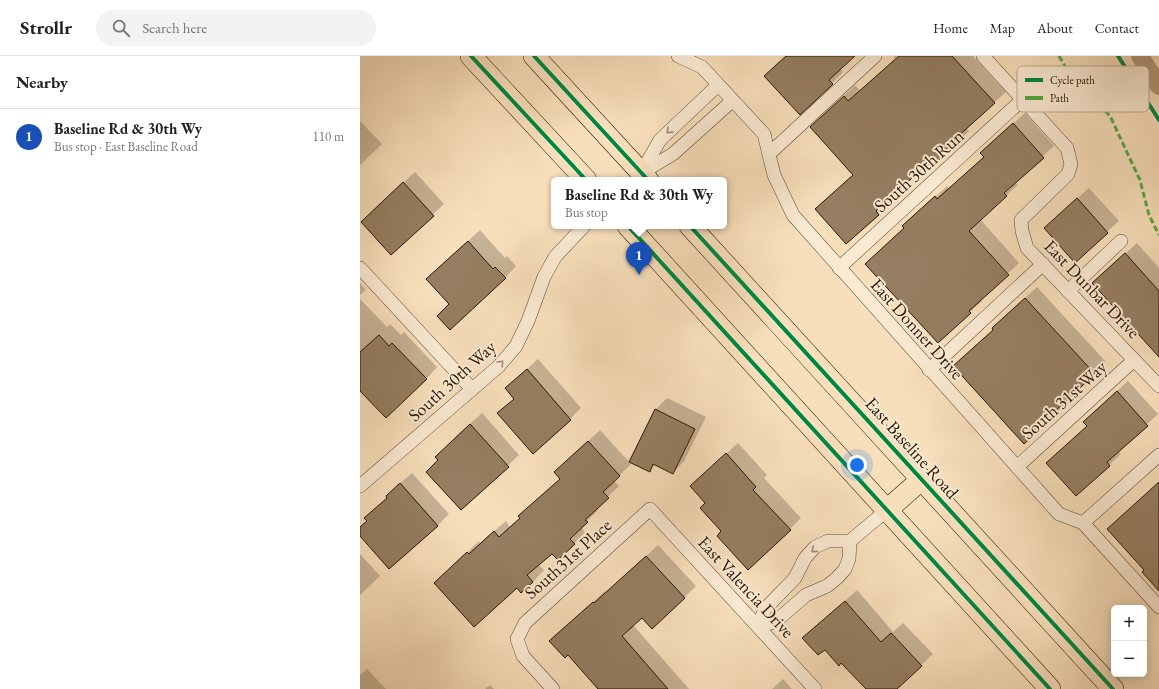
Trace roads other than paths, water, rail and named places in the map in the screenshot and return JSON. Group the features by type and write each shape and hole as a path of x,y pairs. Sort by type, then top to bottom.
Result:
{"main road":[{"path":"471,56 583,177"},
{"path":"534,56 640,177"},
{"path":"631,229 1050,689"},
{"name":"East Baseline Road","path":"693,229 1113,689"},
{"path":"887,510 922,479"}],"street":[{"name":"East Donner Drive","path":"678,56 702,67 764,134 770,153 774,175 793,215 838,268 1058,514 1083,523 1159,607"},
{"path":"770,153 875,56"},
{"path":"983,56 1017,93"},
{"path":"642,177 660,140 718,85"},
{"path":"642,177 673,154 732,101"},
{"name":"South 30th Run","path":"838,268 1017,104"},
{"name":"East Dunbar Drive","path":"1035,112 1067,148 1071,164 1068,174 1021,220 1022,232 1027,248 1159,386"},
{"path":"685,116 699,130"},
{"name":"South 30th Way","path":"360,486 499,366 516,346 528,321 544,277 555,257 581,229"},
{"path":"1068,291 1121,241"},
{"path":"929,370 1042,264"},
{"path":"360,268 472,389"},
{"name":"South 31st Way","path":"1017,467 1134,360"},
{"path":"1083,523 1159,455"},
{"name":"East Valencia Drive","path":"650,509 815,689"},
{"name":"South31st Place","path":"553,689 523,656 516,639 525,623 650,509"},
{"path":"758,626 765,609 795,578 805,558 815,548 828,541 850,541 887,510"},
{"path":"758,626 775,622 806,595 827,586 837,578 845,569 849,559 850,541"}],"waterway":[{"path":"1140,56 1146,66"},
{"path":"1149,70 1159,86"}],"place":[{"name":"Baseline Rd & 30th Wy","path":"639,275"}]}
